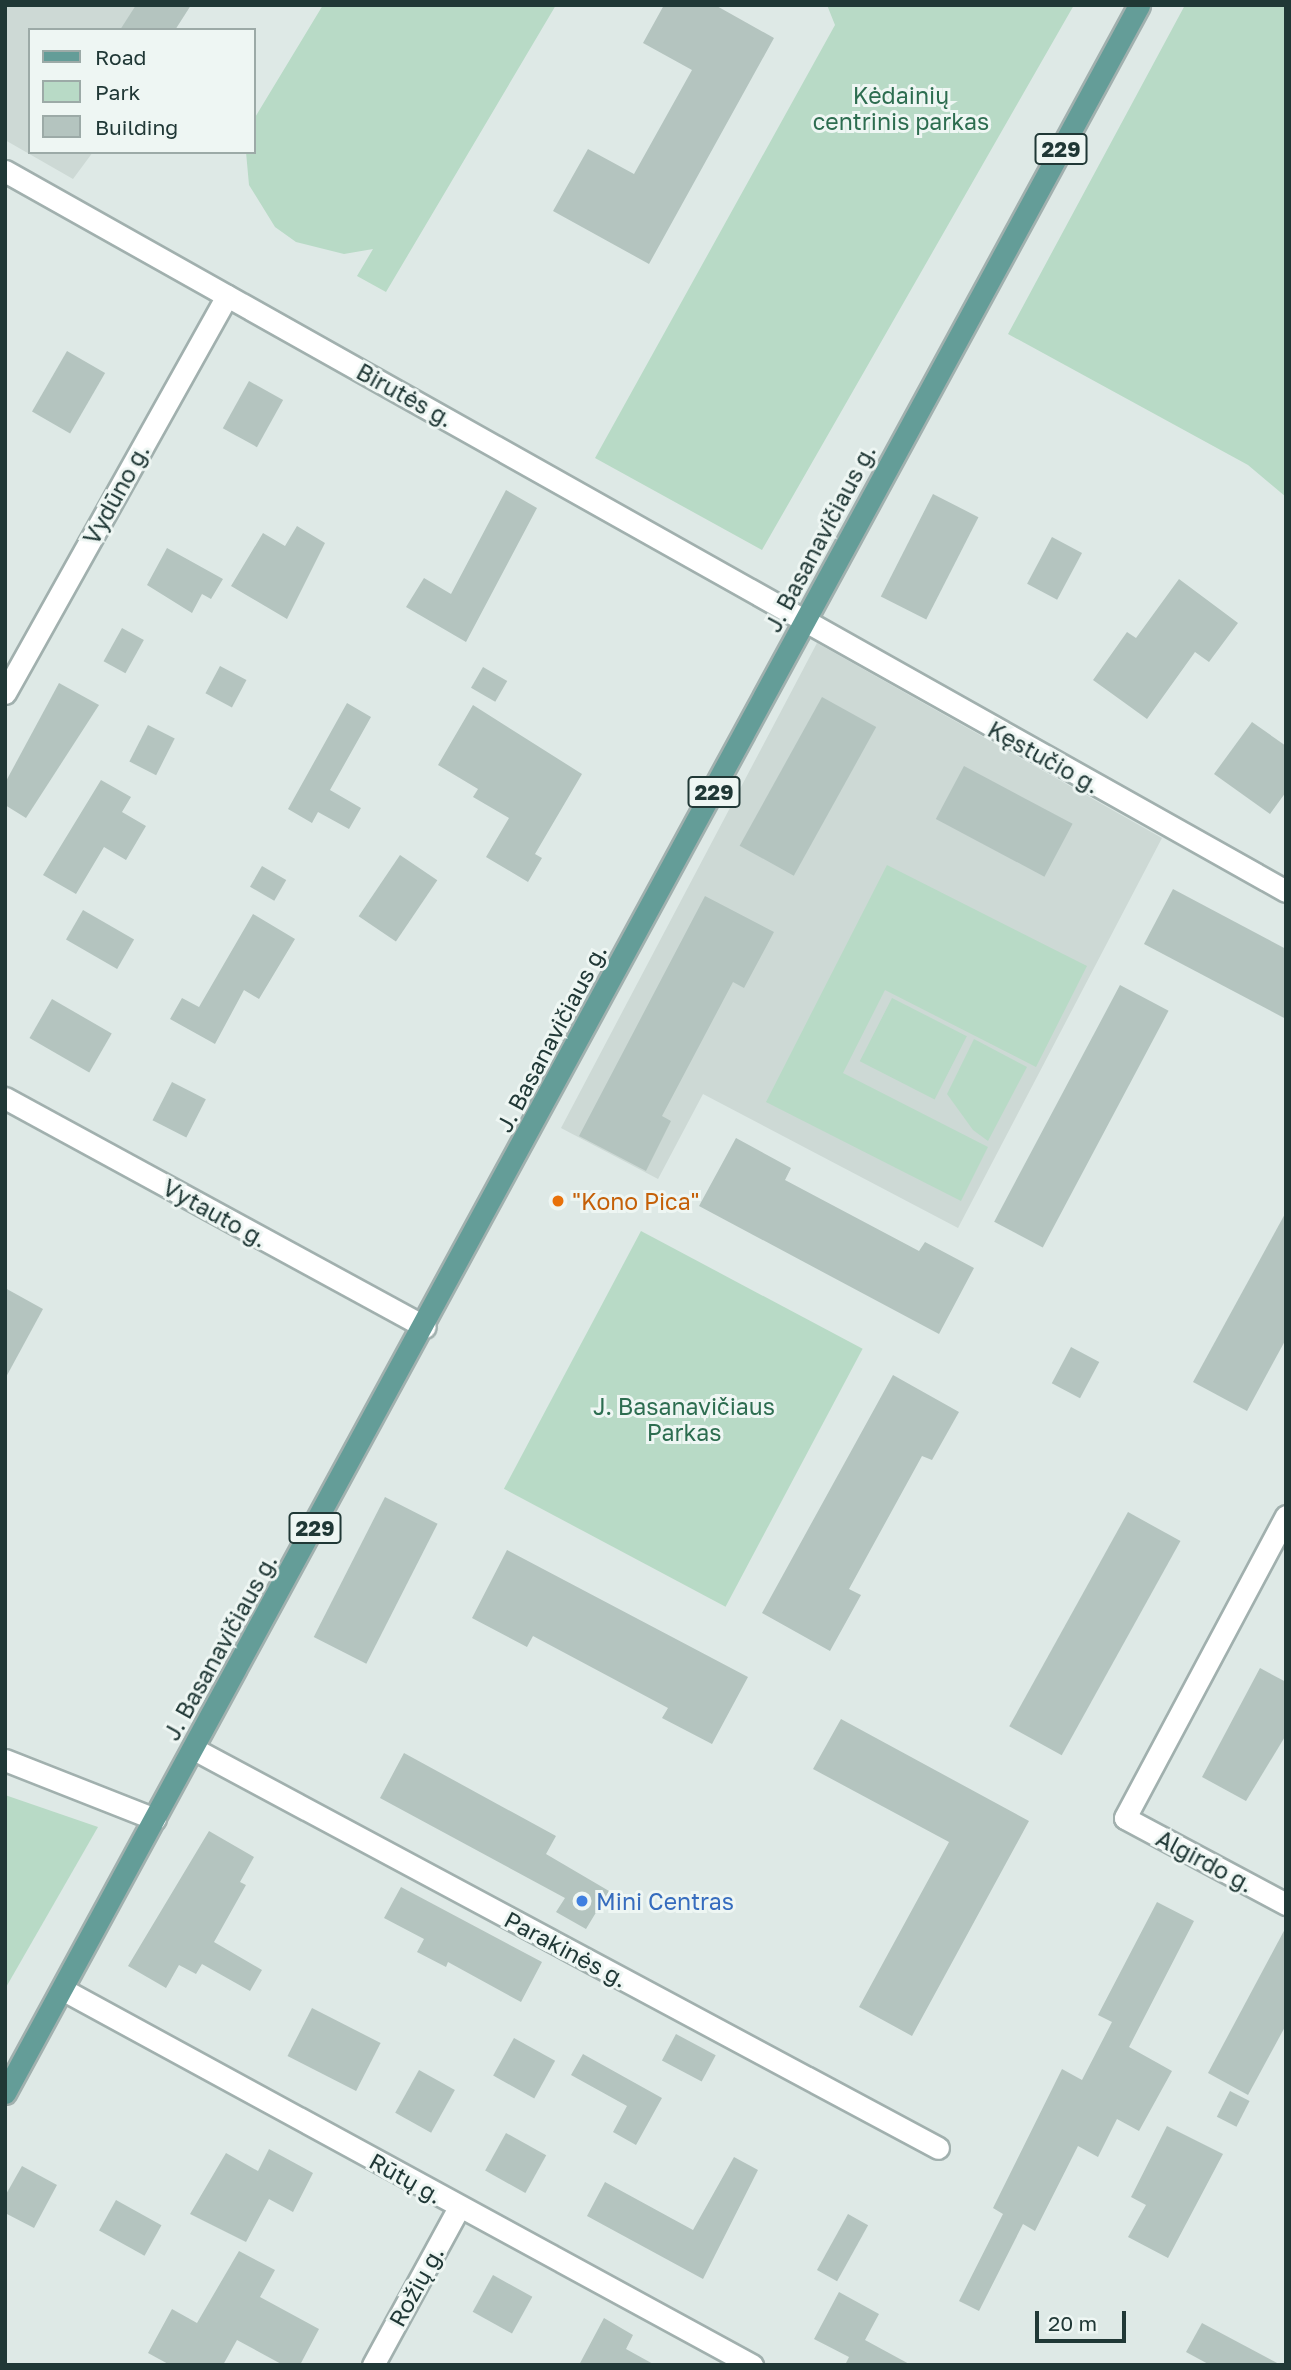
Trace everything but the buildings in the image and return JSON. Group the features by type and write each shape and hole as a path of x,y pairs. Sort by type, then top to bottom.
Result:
{"main road":[{"name":"J. Basanavičiaus g.","path":"5,2093 425,1327 1139,5"}],"street":[{"name":"Birutės g.","path":"5,171 805,619"},
{"name":"Vydūno g.","path":"5,693 227,296"},
{"name":"Kęstučio g.","path":"805,619 1286,891"},
{"name":"Vytauto g.","path":"5,1098 425,1327"},
{"name":"Algirdo g.","path":"1286,1516 1125,1818 1286,1904"},
{"name":"Parakinės g.","path":"194,1749 938,2148"},
{"path":"5,1760 155,1819"},
{"name":"Rūtų g.","path":"62,1989 752,2365"},
{"name":"Rožių g.","path":"373,2365 459,2207"}],"shaded area":[{"path":"5,5 191,5 176,28 28,28 28,153 5,140"},
{"path":"29,154 92,154 73,179"},
{"path":"817,643 1162,838 958,1228 703,1094 658,1179 561,1128"}],"green space":[{"path":"323,5 556,5 386,292 357,276 373,249 344,254 296,242 275,227 249,185 246,154 256,154 256,116"},
{"name":"Kėdainių centrinis parkas","path":"827,5 1074,5 762,550 595,458 835,25"},
{"path":"1185,5 1286,5 1286,497 1248,465 1008,334"},
{"path":"887,865 1087,966 1036,1067 885,990 843,1073 988,1147 961,1201 766,1102"},
{"path":"892,998 967,1036 935,1099 860,1061"},
{"path":"974,1039 1027,1067 988,1141 973,1130 947,1094"},
{"name":"J. Basanavičiaus Parkas","path":"641,1231 863,1349 726,1607 504,1489"},
{"path":"5,1795 98,1827 5,1989"}],"place":[{"name":"\"Kono Pica\"","path":"558,1201"},
{"name":"Mini Centras","path":"582,1901"}]}
